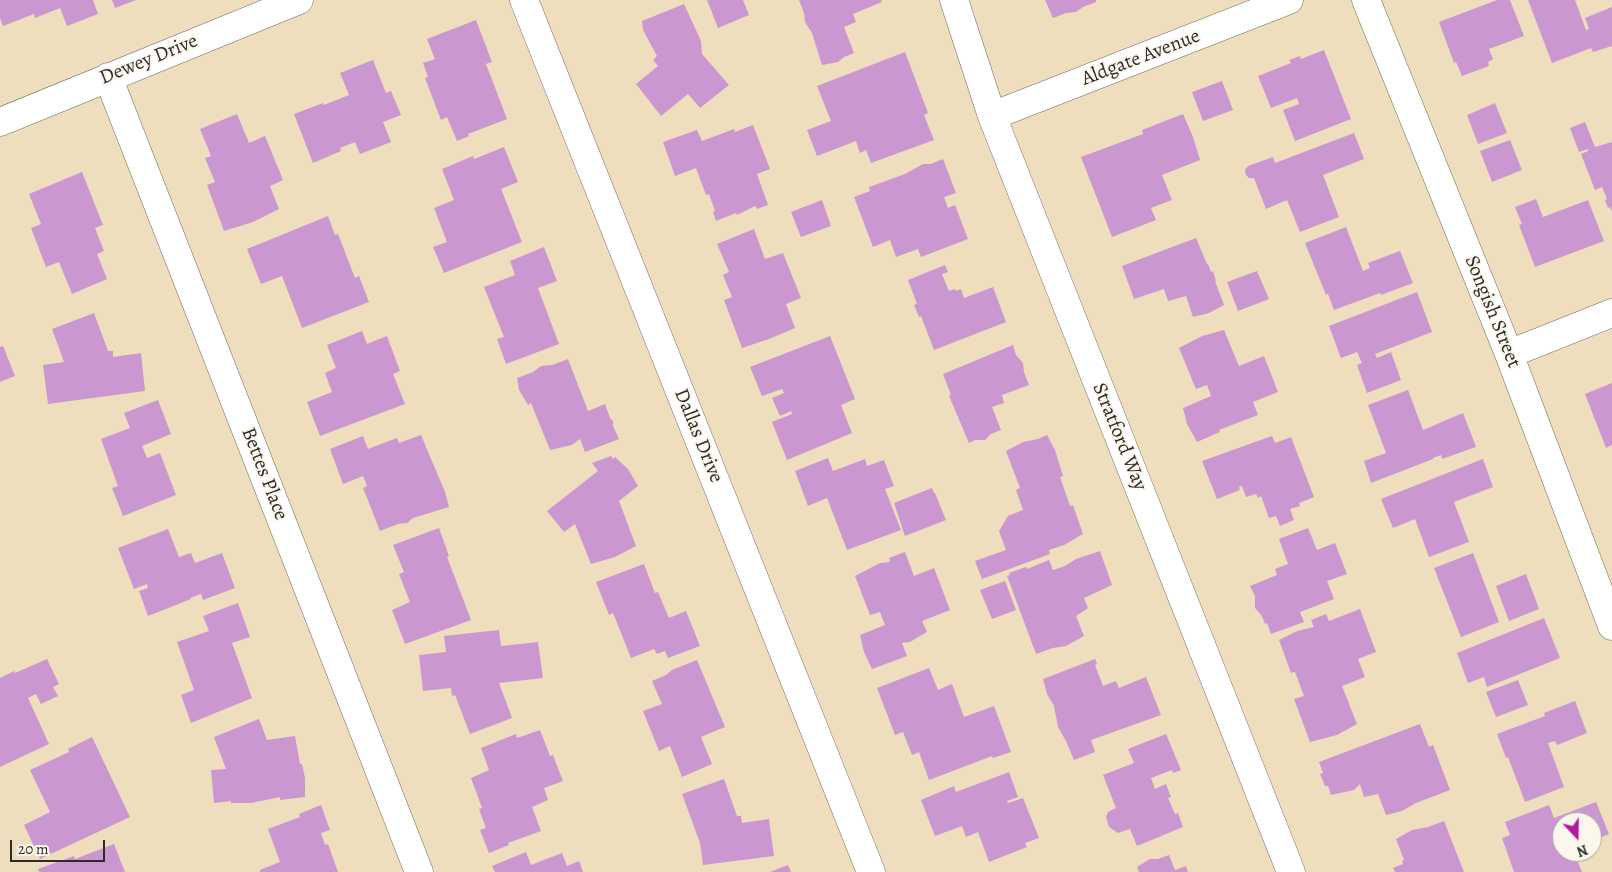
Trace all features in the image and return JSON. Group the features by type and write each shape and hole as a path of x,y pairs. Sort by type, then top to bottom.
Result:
{"street":[{"name":"Dewey Drive","path":"0,122 299,0"},
{"name":"Dallas Drive","path":"524,0 871,872"},
{"name":"Stratford Way","path":"954,0 992,116 1291,872"},
{"name":"Aldgate Avenue","path":"992,116 1289,0"},
{"name":"Songish Street","path":"1366,0 1509,354 1612,626"},
{"name":"Bettes Place","path":"108,77 419,872"},
{"path":"1509,354 1612,313"}],"building":[{"path":"0,0 93,0 98,14 67,26 60,8 35,18 34,14 3,26 0,18"},
{"path":"112,0 136,0 115,8"},
{"path":"707,0 743,0 749,15 718,28"},
{"path":"799,0 881,0 882,2 853,14 856,22 844,27 854,53 838,62 822,65 812,33 805,22"},
{"path":"1045,0 1096,0 1096,2 1076,12 1066,13 1053,18"},
{"path":"1497,0 1510,0 1524,36 1489,49 1493,59 1488,62 1489,66 1462,76 1456,62 1454,63 1439,22"},
{"path":"1528,0 1575,0 1586,30 1589,29 1585,18 1612,7 1612,46 1593,52 1591,48 1552,63"},
{"path":"684,4 701,41 702,54 729,85 700,108 688,94 661,116 636,84 658,66 653,60 657,56 643,30 642,21"},
{"path":"476,20 492,62 486,64 507,119 468,134 469,136 457,141 447,117 441,120 425,78 428,77 423,63 435,59 427,39"},
{"path":"1324,50 1351,119 1295,141 1283,110 1299,104 1297,98 1271,108 1258,76 1291,63 1289,60 1300,56 1301,59"},
{"path":"905,52 928,113 924,115 934,140 871,163 866,150 860,153 856,141 817,156 807,130 831,121 817,86"},
{"path":"373,60 386,93 391,91 401,115 383,122 391,142 360,154 355,142 340,148 341,151 313,163 294,114 349,95 340,73"},
{"path":"1222,81 1233,110 1203,121 1192,92"},
{"path":"1495,103 1507,133 1478,144 1467,115"},
{"path":"237,114 249,143 265,136 283,180 270,186 279,209 253,222 224,231 207,185 215,182 205,158 211,156 200,129"},
{"path":"1183,114 1200,160 1162,175 1172,200 1151,208 1156,220 1112,237 1081,157 1143,134 1142,130"},
{"path":"1585,122 1595,147 1612,142 1612,211 1610,207 1608,208 1605,200 1607,199 1602,187 1595,190 1581,154 1588,151 1588,149 1579,152 1570,128"},
{"path":"753,125 770,169 757,174 768,205 757,209 755,206 737,215 736,213 716,221 713,212 715,211 709,194 706,195 696,168 675,176 663,142 697,130 702,141 734,129 735,132"},
{"path":"1354,133 1364,159 1323,175 1339,217 1300,232 1287,200 1266,209 1254,178 1249,178 1246,175 1245,170 1248,166 1273,157 1275,163"},
{"path":"1510,140 1522,170 1492,182 1480,151"},
{"path":"504,147 518,182 501,189 522,242 444,273 433,247 447,242 434,208 454,200 442,169 473,156 474,159"},
{"path":"943,159 956,193 944,197 948,208 955,205 968,239 921,257 918,249 896,257 890,240 873,247 854,197 870,191 869,187 905,174 923,164 931,164"},
{"path":"82,172 103,225 95,228 104,251 97,254 107,279 72,294 59,262 46,267 31,228 41,224 29,194"},
{"path":"1536,199 1543,217 1588,200 1604,241 1535,267 1519,225 1522,224 1515,207"},
{"path":"822,200 831,226 801,237 791,212"},
{"path":"328,216 335,235 338,234 355,278 359,276 369,302 302,328 282,276 261,284 247,249"},
{"path":"1346,227 1363,271 1370,268 1368,263 1400,251 1413,283 1334,310 1305,243"},
{"path":"754,229 765,259 783,253 801,298 786,304 795,328 742,348 724,300 732,297 723,275 729,272 717,244"},
{"path":"1196,238 1211,272 1213,271 1224,305 1209,313 1193,317 1186,296 1168,301 1164,289 1134,299 1122,266"},
{"path":"544,247 557,281 538,288 559,344 506,364 497,339 504,337 484,287 515,275 510,261"},
{"path":"945,265 948,272 942,274 949,291 961,289 964,298 993,287 1006,322 934,350 921,316 919,317 914,305 917,304 908,280"},
{"path":"1257,271 1269,299 1238,311 1227,282"},
{"path":"1417,292 1432,332 1375,354 1377,358 1391,352 1401,380 1367,393 1357,365 1362,363 1357,352 1341,358 1329,326"},
{"path":"94,313 108,351 113,351 113,357 141,353 145,391 48,404 43,365 64,362 52,329"},
{"path":"1224,330 1239,366 1264,356 1278,392 1253,402 1258,415 1219,430 1220,432 1197,442 1187,424 1183,408 1211,396 1207,385 1196,389 1179,348 1202,336"},
{"path":"362,331 367,344 387,336 400,371 393,374 405,404 320,436 307,402 332,392 325,373 336,368 327,345"},
{"path":"830,336 855,399 841,405 852,433 787,460 772,422 792,414 791,411 780,416 772,398 784,393 782,389 762,396 750,367"},
{"path":"1013,345 1016,355 1023,363 1029,385 1002,395 1004,403 992,407 1001,430 991,434 985,440 975,440 969,443 949,396 951,395 943,374"},
{"path":"3,346 15,376 0,382 0,347"},
{"path":"568,359 588,411 605,404 619,439 585,452 580,439 572,445 550,450 531,403 528,405 519,390 517,378 533,372 541,366 552,365"},
{"path":"1612,383 1612,445 1606,448 1585,394"},
{"path":"1408,390 1423,430 1463,413 1476,447 1442,459 1441,455 1371,483 1364,461 1386,453 1368,405"},
{"path":"158,400 171,434 142,446 147,458 160,453 176,495 123,516 112,488 118,486 101,439 130,428 124,413"},
{"path":"421,435 445,492 449,507 380,531 363,488 367,486 363,476 343,484 330,449 363,436 368,449 397,438 399,443"},
{"path":"1047,435 1055,450 1063,476 1060,477 1070,506 1073,505 1083,534 1064,545 1049,550 1050,554 982,579 975,561 1006,550 999,531 1008,516 1023,510 1016,490 1020,488 1006,451 1023,442"},
{"path":"1272,436 1275,443 1291,437 1314,497 1299,503 1300,506 1290,509 1294,520 1280,526 1276,516 1269,518 1261,496 1258,498 1256,494 1246,497 1242,486 1239,487 1240,490 1217,499 1202,461"},
{"path":"611,456 613,459 615,457 628,469 638,486 619,501 636,546 615,557 591,564 575,524 564,532 547,511 598,471 592,463"},
{"path":"828,458 833,471 865,459 867,466 884,460 894,486 885,489 901,530 847,550 827,498 808,506 795,471"},
{"path":"1483,459 1493,487 1454,502 1469,542 1429,557 1415,519 1393,528 1381,499"},
{"path":"932,488 946,520 905,536 894,503"},
{"path":"439,528 449,556 447,557 471,620 405,644 392,610 410,602 399,574 404,572 393,545"},
{"path":"1308,528 1317,550 1335,543 1347,574 1327,581 1334,599 1300,612 1304,622 1271,634 1267,623 1265,624 1262,616 1255,608 1255,596 1250,586 1277,575 1275,569 1288,564 1279,539"},
{"path":"168,529 179,557 191,553 195,563 222,553 235,588 203,600 201,594 148,616 139,591 148,588 147,584 134,589 118,548"},
{"path":"1100,551 1112,585 1084,598 1088,608 1076,616 1084,636 1066,646 1036,654 1007,576 1010,575 1009,573 1026,567 1027,569 1049,560 1053,570 1065,566 1076,559"},
{"path":"905,552 914,576 934,568 950,610 922,621 927,632 910,642 902,643 907,656 872,669 864,652 860,635 885,625 880,612 870,615 855,576 880,563 890,562 889,558"},
{"path":"1473,553 1499,622 1461,637 1434,568"},
{"path":"644,564 655,593 658,592 669,618 686,611 700,646 668,658 665,651 657,654 654,649 631,658 613,613 609,615 596,582"},
{"path":"1526,574 1539,609 1509,621 1496,586"},
{"path":"1005,581 1016,610 992,619 980,590"},
{"path":"238,603 250,637 232,643 252,698 191,723 181,695 194,690 177,642 209,631 203,616"},
{"path":"1360,609 1376,652 1358,659 1365,677 1342,686 1357,724 1337,735 1310,742 1294,699 1304,696 1295,672 1291,673 1279,640 1297,631 1314,627 1311,620 1326,614 1329,621"},
{"path":"1544,618 1560,658 1487,687 1484,677 1468,683 1457,653"},
{"path":"499,630 501,646 538,642 543,678 499,683 512,718 470,734 455,695 452,696 451,688 423,691 419,655 446,652 444,636"},
{"path":"47,659 59,684 53,687 58,696 41,704 36,694 28,698 49,744 0,767 0,678"},
{"path":"1095,659 1097,664 1095,665 1103,686 1116,681 1119,688 1146,677 1161,715 1091,740 1095,752 1074,760 1058,727 1054,706 1047,694 1043,679"},
{"path":"697,660 725,727 701,737 712,764 682,777 670,746 659,751 643,711 662,704 652,681 672,670"},
{"path":"929,668 938,690 952,684 964,717 994,706 1011,752 993,758 992,756 929,780 919,752 912,755 903,732 895,735 877,688"},
{"path":"1518,680 1528,705 1496,717 1486,692"},
{"path":"1575,701 1587,733 1557,745 1555,741 1548,743 1564,787 1525,802 1497,734 1545,716 1544,713"},
{"path":"259,719 267,740 295,736 300,764 302,764 305,778 305,797 280,800 280,797 251,803 231,803 231,801 214,803 211,770 226,769 214,737"},
{"path":"1420,724 1429,747 1433,745 1450,790 1416,803 1402,811 1386,815 1378,794 1364,797 1360,784 1354,790 1331,795 1328,786 1325,786 1320,774 1323,773 1319,762"},
{"path":"540,730 550,756 553,755 563,781 544,788 548,800 532,807 541,831 508,843 509,845 489,853 480,830 486,828 479,809 482,808 471,778 489,770 481,748 516,734 517,738"},
{"path":"1166,734 1181,770 1173,773 1172,770 1151,778 1155,789 1166,784 1171,797 1168,798 1175,814 1178,813 1183,827 1137,846 1130,829 1118,833 1109,827 1106,817 1108,812 1116,808 1103,775 1134,763 1128,749"},
{"path":"92,737 130,817 40,859 24,825 50,812 30,770 69,752 68,749"},
{"path":"1009,772 1018,797 1007,801 1008,803 1023,798 1039,838 1025,843 1027,847 989,862 978,832 966,837 962,826 935,836 921,800 954,786 956,792"},
{"path":"724,779 737,816 741,816 742,823 769,819 774,856 703,865 700,843 682,794"},
{"path":"1596,802 1600,812 1570,812"},
{"path":"321,805 330,830 321,833 325,845 328,844 338,872 260,872 260,870 280,862 268,829 300,817 299,814"},
{"path":"1549,805 1552,813 1552,862 1578,862 1582,872 1514,872 1502,838 1510,835 1505,822"},
{"path":"1602,817 1609,834 1602,837"},
{"path":"1444,821 1464,872 1395,872 1393,868 1403,864 1402,861 1404,860 1396,839 1412,830"},
{"path":"114,844 125,872 39,872 38,869 74,856 75,859"},
{"path":"526,852 531,865 562,853 567,866 579,861 583,872 495,872 492,866"},
{"path":"1169,855 1175,870 1186,866 1188,872 1139,872 1137,867 1150,859 1158,859"},
{"path":"788,865 791,872 770,872"}]}
